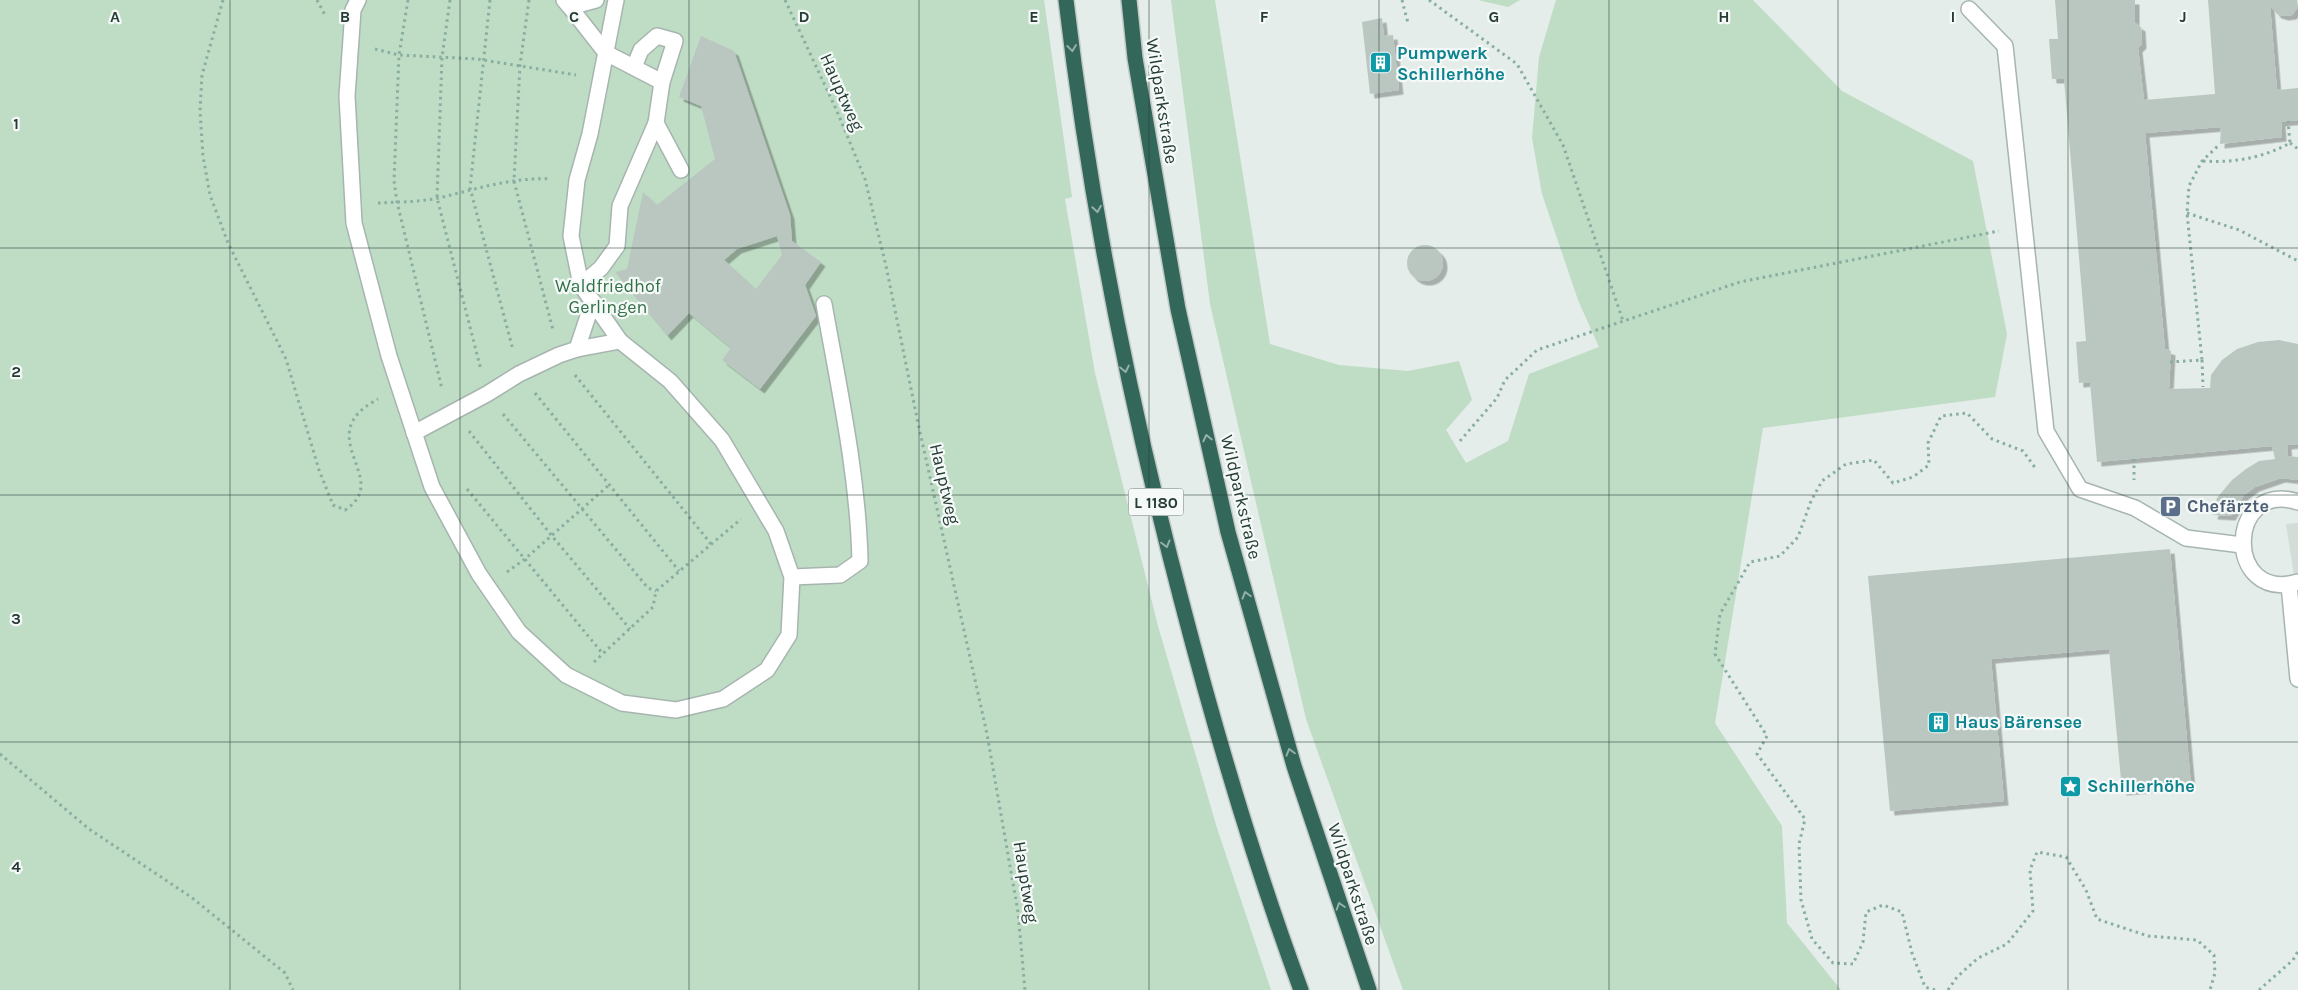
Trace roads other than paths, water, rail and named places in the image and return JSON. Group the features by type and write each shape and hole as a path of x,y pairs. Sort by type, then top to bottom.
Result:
{"highway":[{"name":"L 1180","path":"1066,0 1074,68 1111,294 1135,418 1211,716 1249,838 1301,990"},
{"name":"Wildparkstraße","path":"1129,0 1135,58 1178,309 1228,532 1294,766 1369,990"}],"lane":[{"path":"358,0 353,10 347,96 354,223 388,356 432,486 487,586 519,632 566,675 576,680 622,702 676,710 724,699 766,670 789,635 792,576 776,531 722,440 670,381 620,341 581,285 571,236 577,180 602,80 616,0"},
{"path":"567,3 596,0"},
{"path":"567,3 606,54 662,82"},
{"path":"1969,9 2005,46 2046,431 2080,488 2135,508 2186,538 2242,544"},
{"path":"581,285 601,268 617,246 620,206 656,123 662,82 675,41 657,36 641,50 634,67"},
{"path":"656,123 681,170"},
{"path":"577,348 593,301"},
{"path":"792,576 840,575 860,561 859,513 848,435 824,304"},
{"path":"414,433 520,374 559,355 577,348 620,341"},
{"path":"2298,502 2283,499 2269,502 2257,509 2248,519 2243,531 2242,544 2244,558 2252,570 2262,579 2275,584 2294,584 2298,679"}],"place":[{"name":"Pumpwerk Schillerhöhe","path":"1381,63"},
{"name":"Chefärzte","path":"2171,506"},
{"name":"Haus Bärensee","path":"1939,722"},
{"name":"Schillerhöhe","path":"2071,786"}],"park label":[{"name":"Waldfriedhof Gerlingen","path":"608,296"}]}
